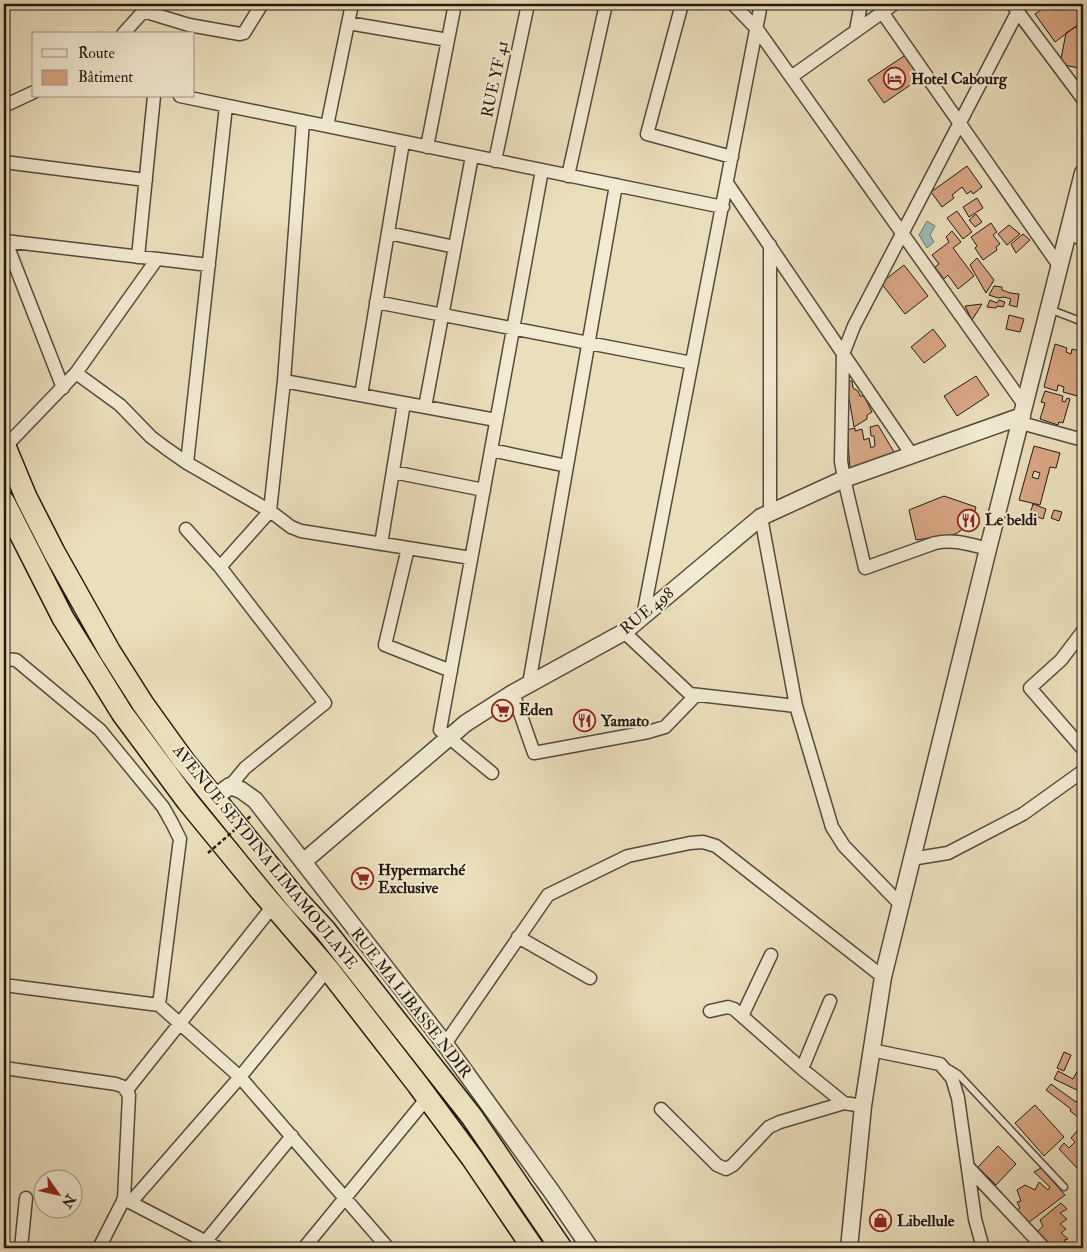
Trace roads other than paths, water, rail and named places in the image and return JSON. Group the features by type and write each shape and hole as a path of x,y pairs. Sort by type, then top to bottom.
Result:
{"highway":[{"name":"AVENUE SEYDINA LIMAMOULAYE","path":"4,445 26,497 54,552 110,652 143,704 184,761 223,792 297,900 350,961 466,1109 561,1248"},
{"name":"AVENUE SEYDINA LIMAMOULAYE","path":"4,502 63,618 122,713 188,802 273,906 328,969 472,1158 533,1248"}],"street":[{"path":"125,32 146,8 189,25 240,34 244,33 262,4"},
{"path":"327,126 352,4"},
{"path":"427,147 455,4"},
{"name":"RUE YF 41","path":"495,160 528,4"},
{"path":"568,176 606,4"},
{"path":"682,4 647,134 732,157"},
{"path":"733,4 757,29 902,234 1022,415 1083,440"},
{"path":"643,616 762,4"},
{"path":"856,30 861,4"},
{"path":"791,77 894,4"},
{"path":"988,549 960,541 946,541 935,543 865,568 841,461 843,354 854,326 960,123 1015,7 1083,99"},
{"path":"882,12 1060,267"},
{"path":"348,23 448,40"},
{"path":"5,103 32,93"},
{"path":"138,257 154,98"},
{"path":"189,98 723,207"},
{"path":"188,463 226,106"},
{"path":"220,567 270,511 284,380 303,121"},
{"path":"361,395 403,142"},
{"path":"425,407 472,156"},
{"path":"4,162 146,180"},
{"path":"492,773 440,730 542,170"},
{"path":"849,1248 863,1106 883,977 1049,309 1060,267 1076,236 1083,173"},
{"path":"727,183 912,455"},
{"path":"529,684 616,185"},
{"path":"388,233 455,247"},
{"path":"63,388 5,239 209,265"},
{"path":"770,245 765,514 796,706 832,827 844,846 900,904"},
{"path":"4,445 76,373 157,259"},
{"path":"376,302 692,363"},
{"path":"76,373 120,405 151,436 188,463 270,511 291,527 301,531 471,558"},
{"path":"284,380 496,420"},
{"path":"381,544 404,403"},
{"name":"RUE 498","path":"303,862 448,736 513,693 624,632 765,514 844,479 1022,415"},
{"path":"491,450 567,466"},
{"path":"393,472 484,490"},
{"path":"186,529 220,567 325,702 245,768 223,792"},
{"path":"408,548 385,645 451,671"},
{"path":"1083,631 1061,660 1030,688 1083,749"},
{"path":"624,632 690,694 796,706"},
{"path":"4,659 16,660 100,730 163,807 180,839 159,1005"},
{"path":"513,693 534,753 648,732 665,727 696,694"},
{"path":"911,860 948,853 1023,814 1083,770"},
{"name":"RUE MA LIBASSE NDIR","path":"223,792 241,790 255,800 444,1044 554,1195 590,1248"},
{"path":"444,1044 544,900 554,891 628,856 690,843 703,842 716,846 883,977"},
{"path":"126,1091 273,906"},
{"path":"518,937 590,978"},
{"path":"742,1016 771,955"},
{"path":"99,1248 127,1201 240,1077 328,969"},
{"path":"4,984 159,1005 240,1077 388,1248"},
{"path":"802,1069 830,1001"},
{"path":"710,1011 728,1007 734,1009 844,1103"},
{"path":"871,1050 940,1064 952,1078 958,1098 975,1219 983,1248"},
{"path":"4,1068 116,1084 124,1087 129,1095 127,1201"},
{"path":"304,1248 427,1098"},
{"path":"661,1109 717,1165 726,1169 733,1165 770,1127 780,1122 844,1103 863,1106"},
{"path":"204,1245 292,1136"},
{"path":"969,1168 1044,1248"},
{"path":"21,1248 26,1198"},
{"path":"127,1201 204,1245 218,1248"}],"lane":[{"path":"1049,309 1083,322"},
{"path":"940,1064 958,1074 1064,1187"}],"water":[{"path":"927,221 935,226 930,235 934,242 927,248 919,235"}],"place":[{"name":"Hotel Cabourg","path":"895,79"},
{"name":"Le beldi","path":"969,520"},
{"name":"Eden","path":"503,710"},
{"name":"Yamato","path":"585,721"},
{"name":"Hypermarché Exclusive","path":"362,879"},
{"name":"Libellule","path":"881,1221"}]}
